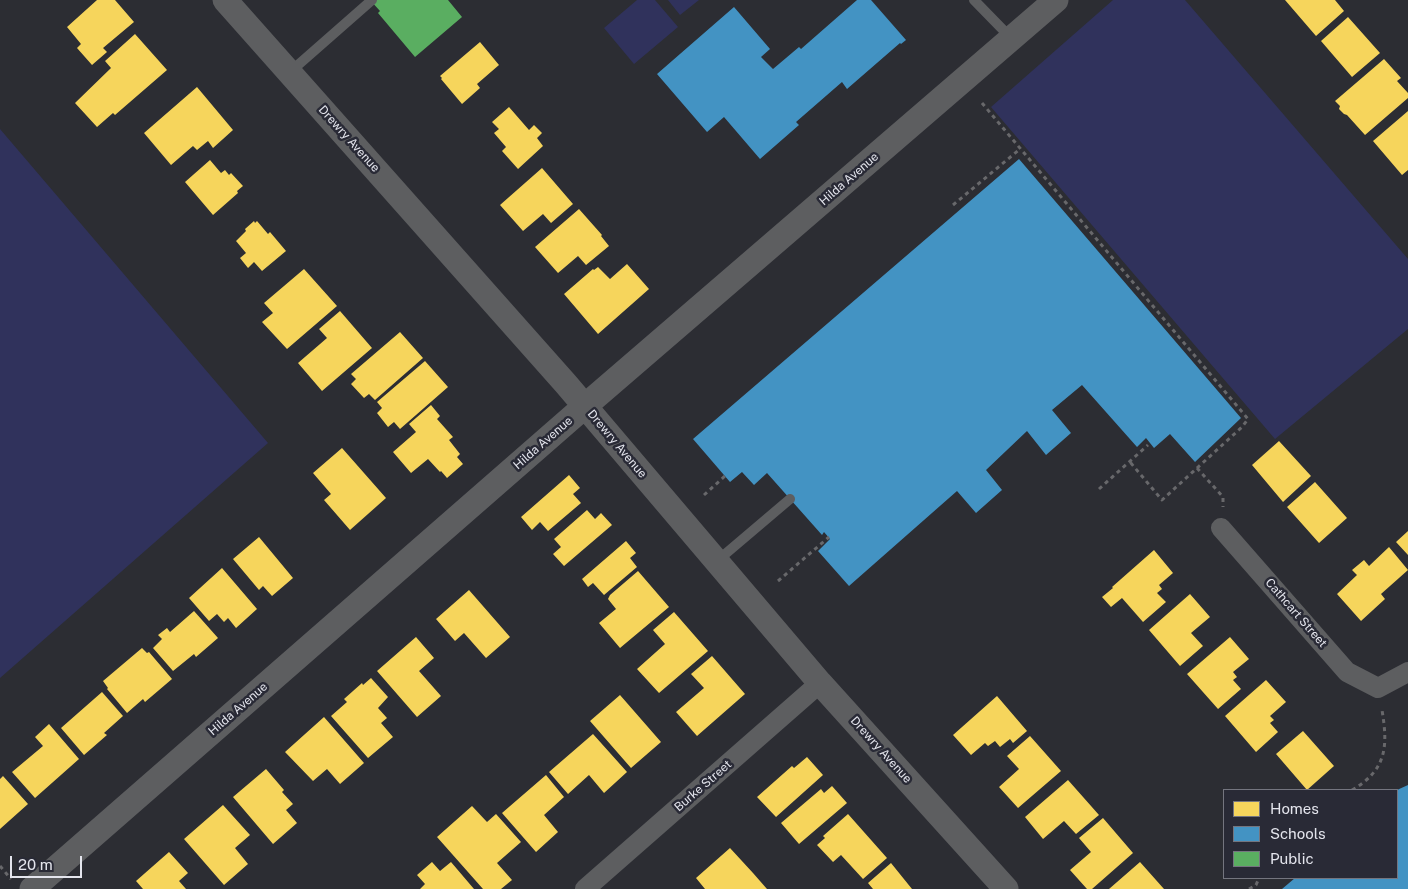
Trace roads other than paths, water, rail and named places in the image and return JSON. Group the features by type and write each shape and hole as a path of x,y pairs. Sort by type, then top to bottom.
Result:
{"street":[{"name":"Drewry Avenue","path":"225,0 585,406 820,683 1006,889"},
{"name":"Hilda Avenue","path":"32,889 585,406 1056,0"},
{"name":"Cathcart Street","path":"1221,528 1347,672 1378,688 1408,672"},
{"name":"Burke Street","path":"585,889 820,683"}],"lane":[{"path":"290,72 372,0"},
{"path":"974,0 1012,39"},
{"path":"717,561 790,499"}]}
